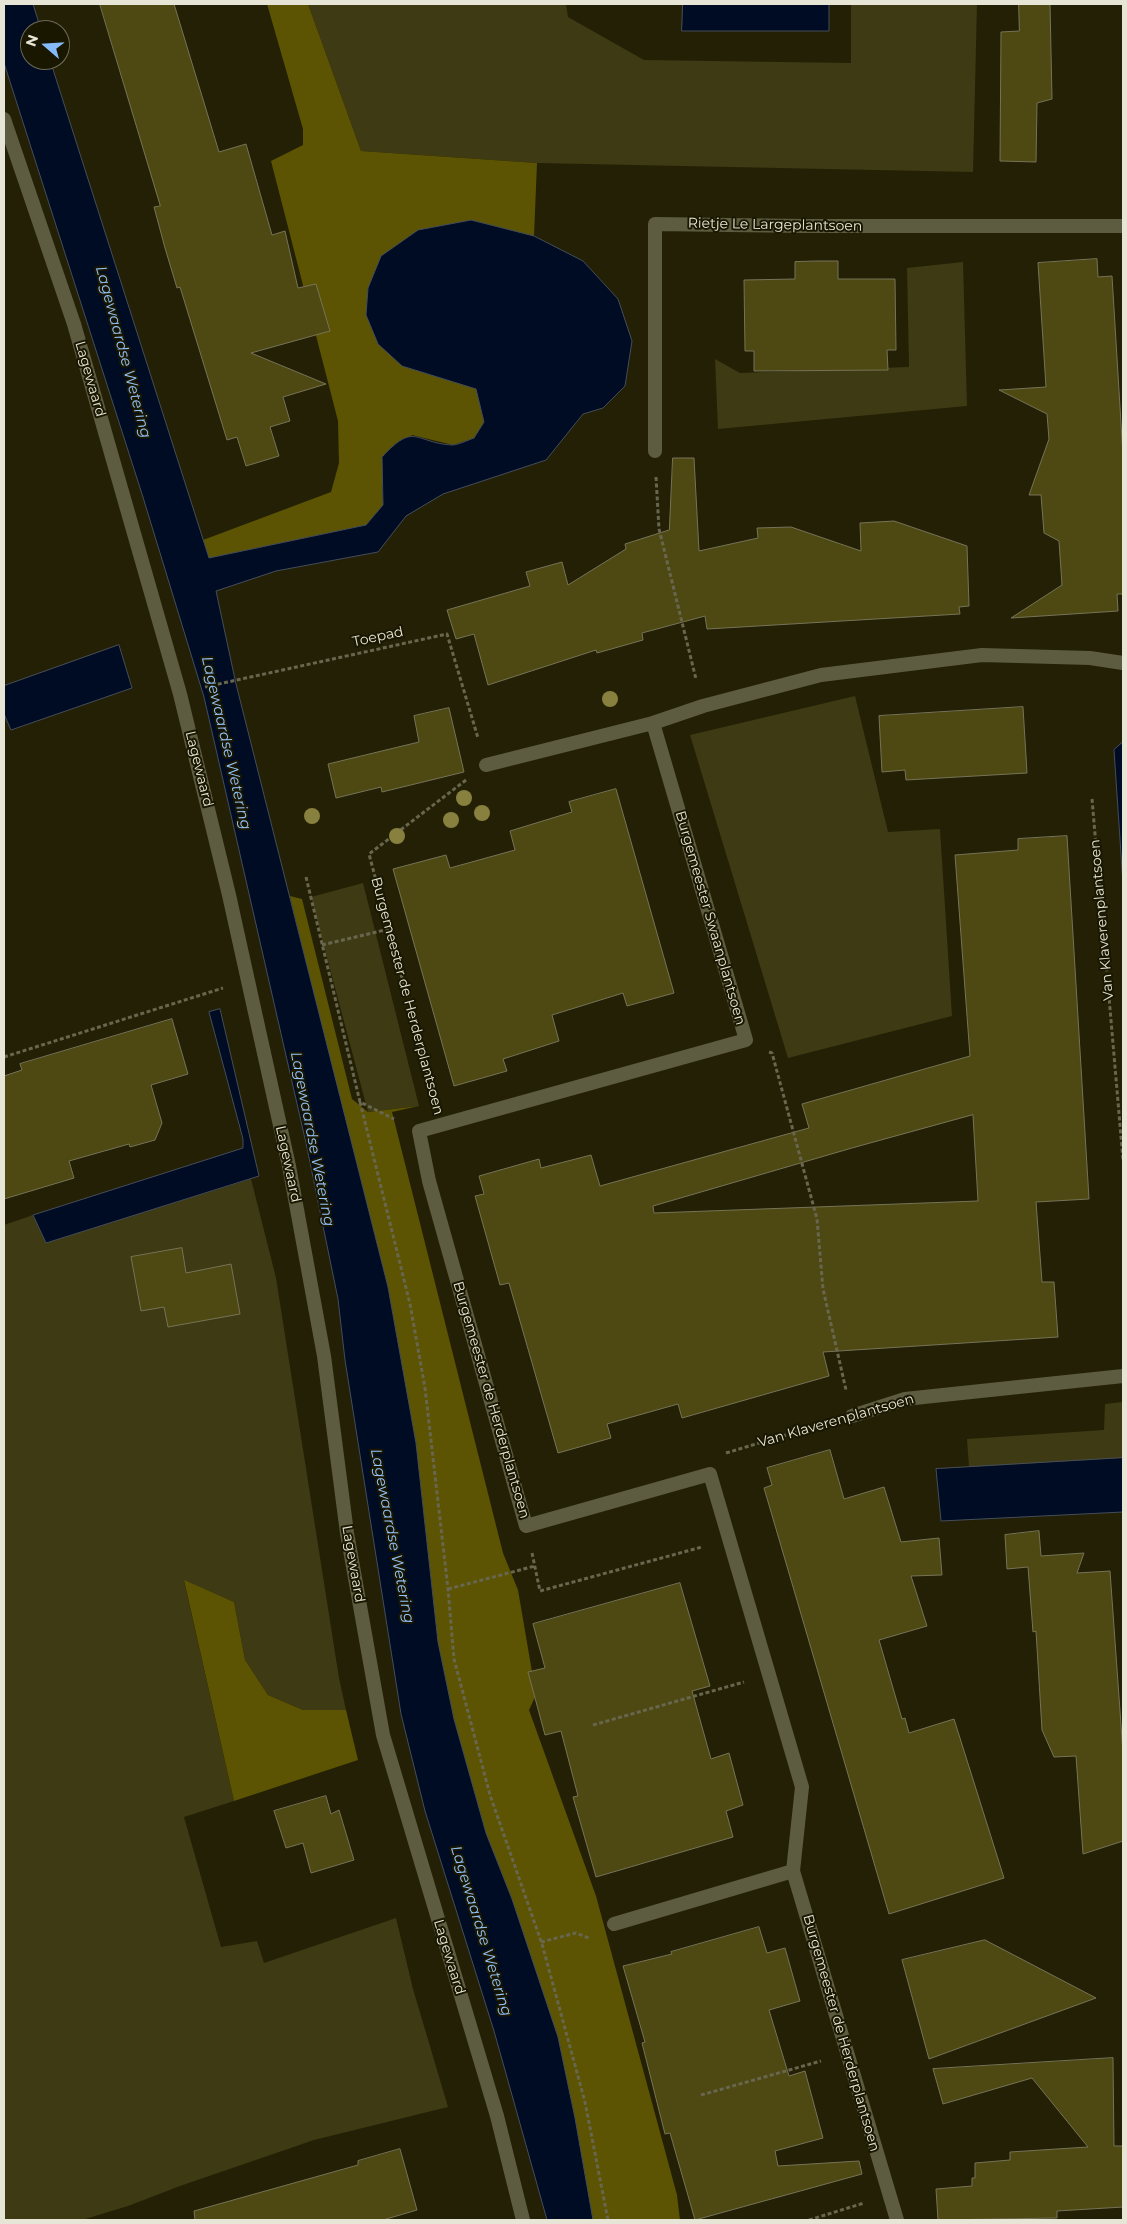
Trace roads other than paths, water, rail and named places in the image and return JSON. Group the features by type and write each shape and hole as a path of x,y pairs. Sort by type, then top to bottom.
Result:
{"street":[{"name":"Lagewaard","path":"4,119 74,324 180,694 229,895 289,1166 320,1337 347,1534 383,1735 497,2116 524,2220"},
{"name":"Rietje Le Largeplantsoen","path":"655,451 655,224 1123,226"},
{"path":"486,765 653,722 703,706 821,675 982,655 1090,658 1123,663"},
{"name":"Burgemeester Swaanplantsoen","path":"441,1124 746,1040 653,722"},
{"name":"Burgemeester de Herderplantsoen","path":"441,1124 419,1131 429,1180 526,1526 710,1474 802,1787 793,1871 897,2220"},
{"name":"Van Klaverenplantsoen","path":"852,1416 906,1399 1123,1376"},
{"path":"614,1924 793,1871"}],"water":[{"name":"Lagewaardse Wetering","path":"4,4 33,4 38,20 20,20 20,70 53,70 209,558 366,525 383,505 382,457 393,446 409,437 452,445 474,438 484,422 476,389 402,366 378,344 366,315 368,288 381,256 418,230 471,220 534,236 583,261 618,299 632,341 625,386 603,408 583,414 546,460 443,494 406,516 378,552 276,571 216,591 236,684 388,1287 416,1443 438,1642 454,1719 486,1833 512,1899 558,2037 593,2220 547,2220 494,2031 425,1811 401,1714 345,1360 338,1299 306,1143 204,697 142,494 4,63"},
{"path":"683,4 829,4 829,31 682,31"},
{"path":"119,645 132,688 11,730 4,714 4,686"},
{"path":"1123,742 1123,884 1114,750"},
{"path":"220,1009 259,1176 46,1243 33,1215 243,1148 243,1139 209,1012"},
{"path":"1123,1458 1123,1512 941,1521 936,1469"}]}
